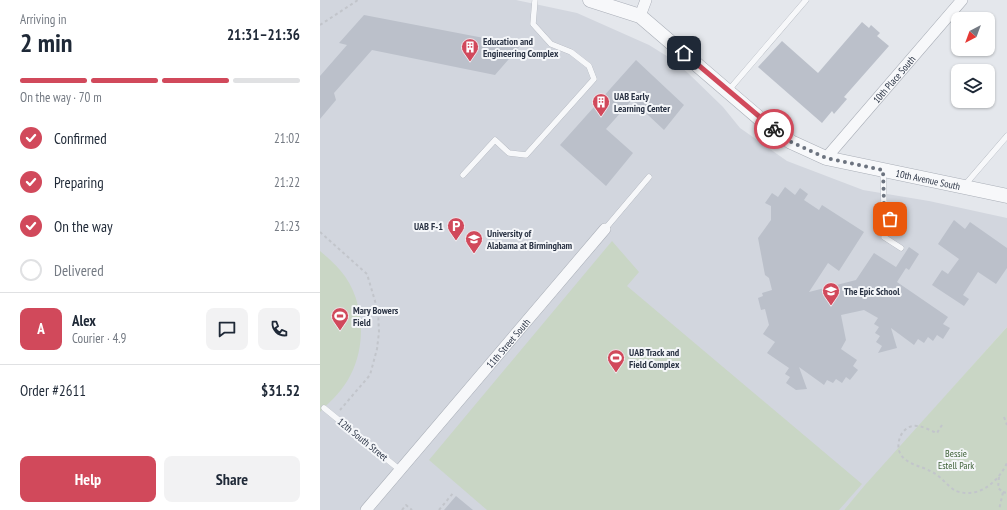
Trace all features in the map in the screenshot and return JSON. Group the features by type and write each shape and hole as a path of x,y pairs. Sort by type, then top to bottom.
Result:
{"street":[{"name":"10th Avenue South","path":"590,0 640,16 766,124 791,142 826,158 1007,196"},
{"path":"640,16 646,0"},
{"name":"10th Place South","path":"826,158 962,0"},
{"name":"11th Street South","path":"366,510 485,368 606,229"}],"lane":[{"path":"463,175 495,140 509,153 526,156 594,79 589,66 571,52 551,44 533,24 535,0"},
{"path":"728,91 806,0"},
{"path":"964,187 1007,136"},
{"path":"883,170 884,205 890,219 884,236 901,248"},
{"name":"11th Street South","path":"606,229 650,177"},
{"name":"12th South Street","path":"324,408 400,471"}],"path":[{"path":"320,25 358,0"},
{"path":"320,232 367,274 378,312 377,344 370,375 335,417"},
{"path":"1004,417 1007,425"},
{"path":"942,425 937,433 916,426 905,430 901,434 899,442 900,453 905,460 934,473 956,491 977,492 985,489 999,476 1007,463"},
{"path":"999,476 998,488 1007,493"},
{"path":"439,510 454,492"},
{"path":"999,510 1003,492"},
{"path":"402,510 406,505 412,510"}],"shaded area":[{"name":"University of Alabama at Birmingham","path":"320,0 516,0 577,13 649,45 670,58 688,73 723,107 740,128 787,161 863,190 929,201 1007,218 1007,327 844,510 320,510"}],"green space":[{"name":"UAB Track and Field Complex","path":"612,241 639,272 627,286 862,484 839,510 487,510 429,460"},
{"name":"Mary Bowers Field","path":"320,251 340,270 354,293 358,307 361,335 356,362 351,374 345,385 320,412"},
{"name":"Bessie Estell Park","path":"1007,327 1007,510 844,510 865,485"}],"building":[{"name":"Education and Engineering Complex","path":"364,15 521,45 495,75 372,50 334,93 336,100 320,119 320,76 347,45 339,43"},
{"path":"862,22 869,28 871,25 880,33 877,36 889,46 844,97 847,99 834,114 832,111 822,123 758,67 782,41 818,73"},
{"name":"UAB Early Learning Center","path":"636,60 684,105 664,130 632,100 606,129 633,153 606,186 560,145"},
{"name":"The Epic School","path":"785,187 795,195 800,188 808,194 804,200 819,210 822,205 864,232 839,271 828,263 809,292 856,280 874,253 896,267 909,247 919,254 909,270 906,268 897,282 948,317 943,324 950,328 943,339 937,335 933,341 928,337 924,343 918,339 914,345 891,328 897,348 878,353 882,346 876,342 880,336 875,333 879,327 874,324 878,318 864,310 841,315 846,340 841,349 857,360 853,366 858,370 850,380 846,377 842,383 836,379 833,383 827,380 824,385 799,367 807,389 796,390 786,383 790,377 785,374 789,368 767,353 775,342 763,334 769,325 765,309 761,310 758,298 763,296 762,293 772,290 769,278 765,275 758,238 771,220 771,206 765,203 772,193 778,197"},
{"path":"954,220 965,229 970,222 1007,248 1007,268 996,284 978,272 963,295 969,299 964,306 932,285 942,270 948,274 959,259 938,244"},
{"path":"456,496 473,510 444,510"}],"way so far":[{"path":"774,129 791,142 826,158 883,170 884,205 890,219"}],"place":[{"name":"Education and Engineering Complex","path":"470,62"},
{"name":"UAB Early Learning Center","path":"601,117"},
{"name":"UAB F-1","path":"456,241"},
{"name":"University of Alabama at Birmingham","path":"474,254"},
{"name":"The Epic School","path":"831,306"},
{"name":"Mary Bowers Field","path":"340,331"},
{"name":"UAB Track and Field Complex","path":"616,373"}],"route":[{"path":"684,53 766,124 774,129"}]}
